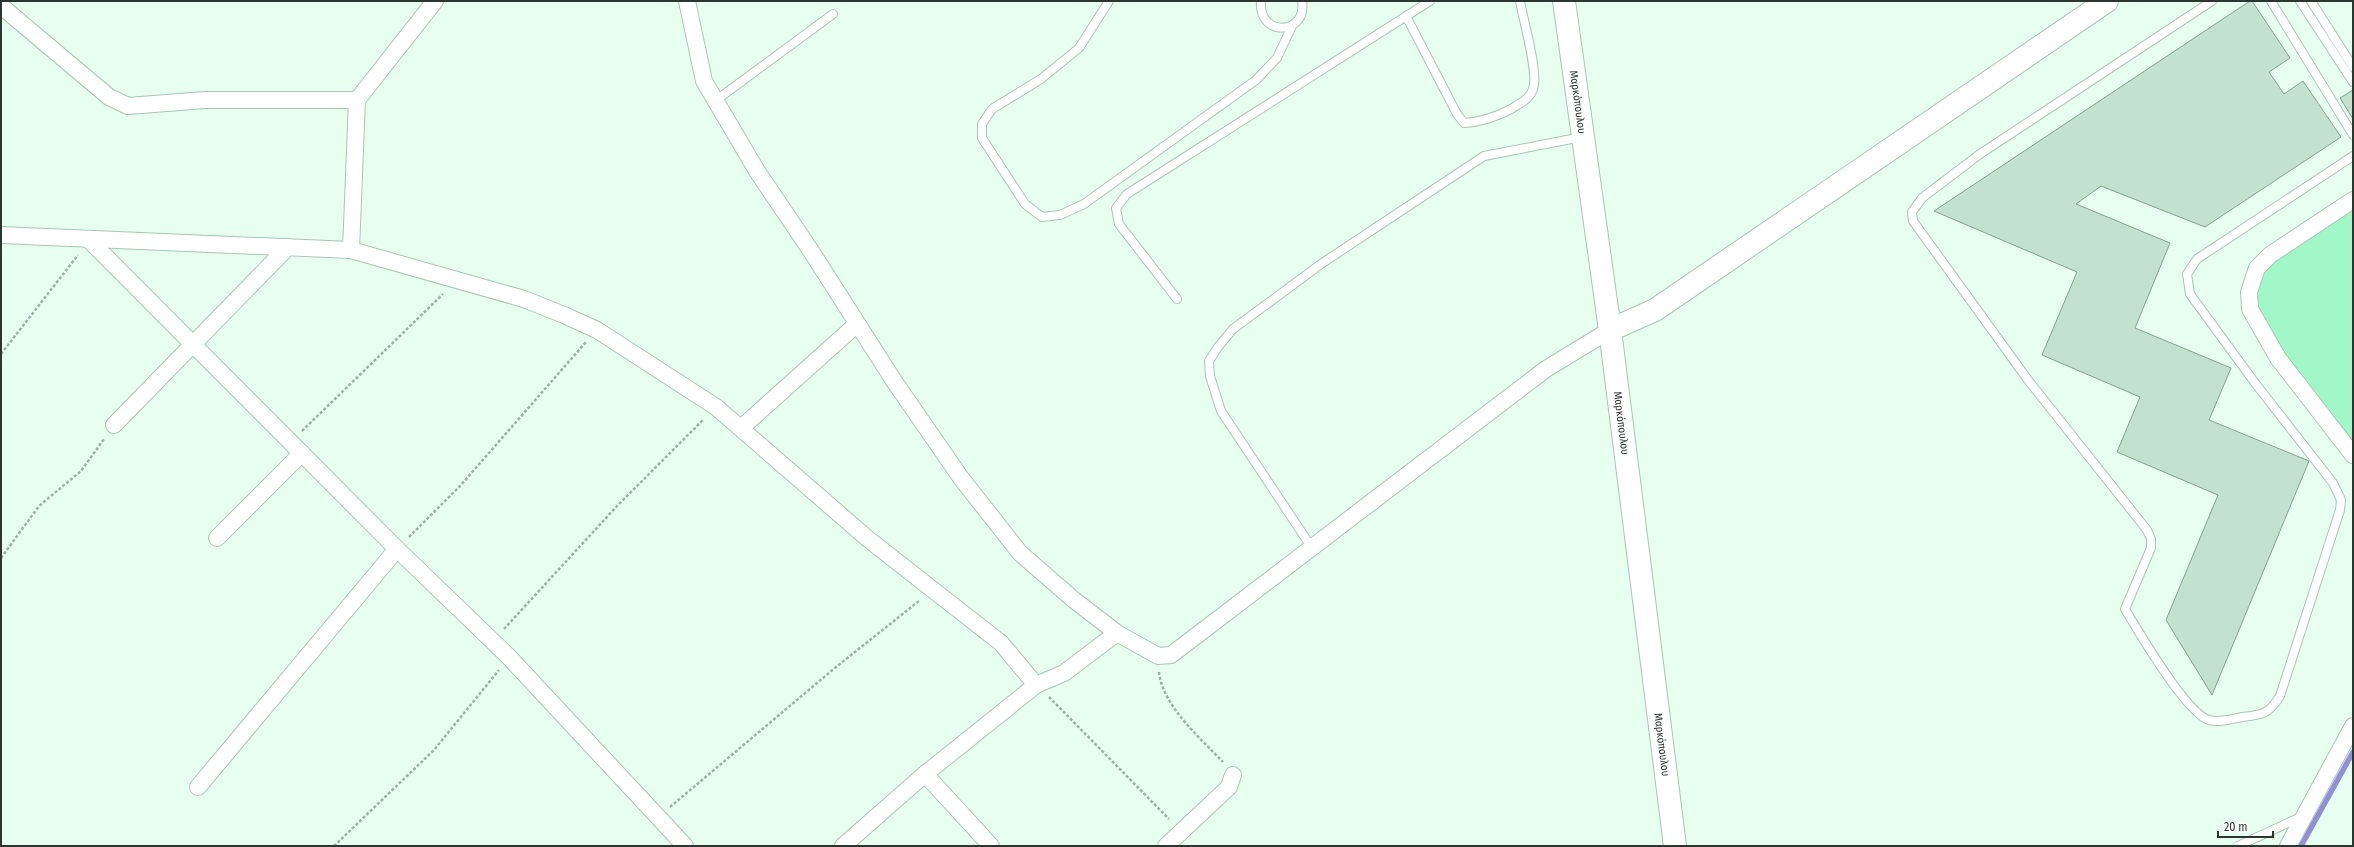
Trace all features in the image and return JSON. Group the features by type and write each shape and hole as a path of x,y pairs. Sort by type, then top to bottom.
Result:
{"main road":[{"name":"Μαρκόπουλου","path":"1564,1 1610,330 1675,846"},
{"path":"1610,330 1655,310 2107,1"}],"street":[{"path":"350,250 357,100 435,1"},
{"path":"687,1 704,81 715,101 757,172 894,381 961,478 1020,553 1074,600 1117,633 1158,656 1171,655 1546,369 1610,330"},
{"path":"1,6 109,97 128,106 204,100 357,100"},
{"path":"2353,200 2270,255 2257,268 2249,292 2250,309 2278,358 2353,455"},
{"path":"1,235 89,240 350,250 524,299 597,330 716,407 868,539 1001,643 1036,685"},
{"path":"89,240 292,441 397,549 509,657 685,846"},
{"path":"114,425 194,345 288,247"},
{"path":"741,428 857,324"},
{"path":"217,538 302,453"},
{"path":"198,787 397,549"},
{"path":"843,846 925,774 1036,685 1064,673 1117,633"},
{"path":"2288,846 2353,726"},
{"path":"925,774 991,846"},
{"path":"1166,846 1229,787 1233,775"}],"lane":[{"path":"1109,1 1079,48 1040,79 992,110 982,124 982,138 1016,191 1025,204 1042,217 1060,215 1084,204 1256,80 1277,58 1292,26 1301,15 1302,1"},
{"path":"1261,1 1262,15 1271,26 1278,28 1292,26"},
{"path":"1177,299 1119,224 1116,208 1126,194 1430,1"},
{"path":"1406,16 1457,114 1464,123 1477,122 1502,113 1525,100 1533,89 1535,76 1520,1"},
{"path":"2212,1 1980,154 1922,198 1912,212 1913,221 2028,380 2147,530 2151,539 2151,548 2125,609 2150,649 2195,712 2210,721 2259,715 2269,711 2280,696 2338,517 2341,500 2333,483 2255,384 2190,294 2187,274 2197,259 2353,156"},
{"path":"2271,1 2353,135"},
{"path":"2300,1 2353,82"},
{"path":"2311,1 2353,67"},
{"path":"715,101 833,14"},
{"path":"1312,548 1220,412 1210,376 1209,361 1218,347 1233,329 1321,264 1484,156 1582,137"},
{"path":"2238,846 2304,816"}],"path":[{"path":"1,354 89,240"},
{"path":"292,441 456,281"},
{"path":"397,549 460,486 597,330"},
{"path":"493,641 617,506 716,407"},
{"path":"1,558 39,506 81,471 114,425"},
{"path":"658,817 836,667 934,590"},
{"path":"1158,656 1160,683 1178,714 1233,775"},
{"path":"334,846 434,750 509,657"},
{"path":"1036,685 1181,832"}],"green space":[{"path":"2353,211 2353,445 2289,362 2256,313 2254,289 2269,263"}],"building":[{"path":"2252,1 2290,58 2269,72 2284,94 2303,81 2341,137 2205,227 2101,186 2076,204 2170,243 2135,328 2231,368 2209,420 2309,461 2212,695 2166,620 2218,495 2117,452 2140,397 2042,355 2077,272 1934,211"},
{"path":"2353,90 2353,119 2340,98"}],"waterway":[{"path":"2301,846 2353,752"}]}
